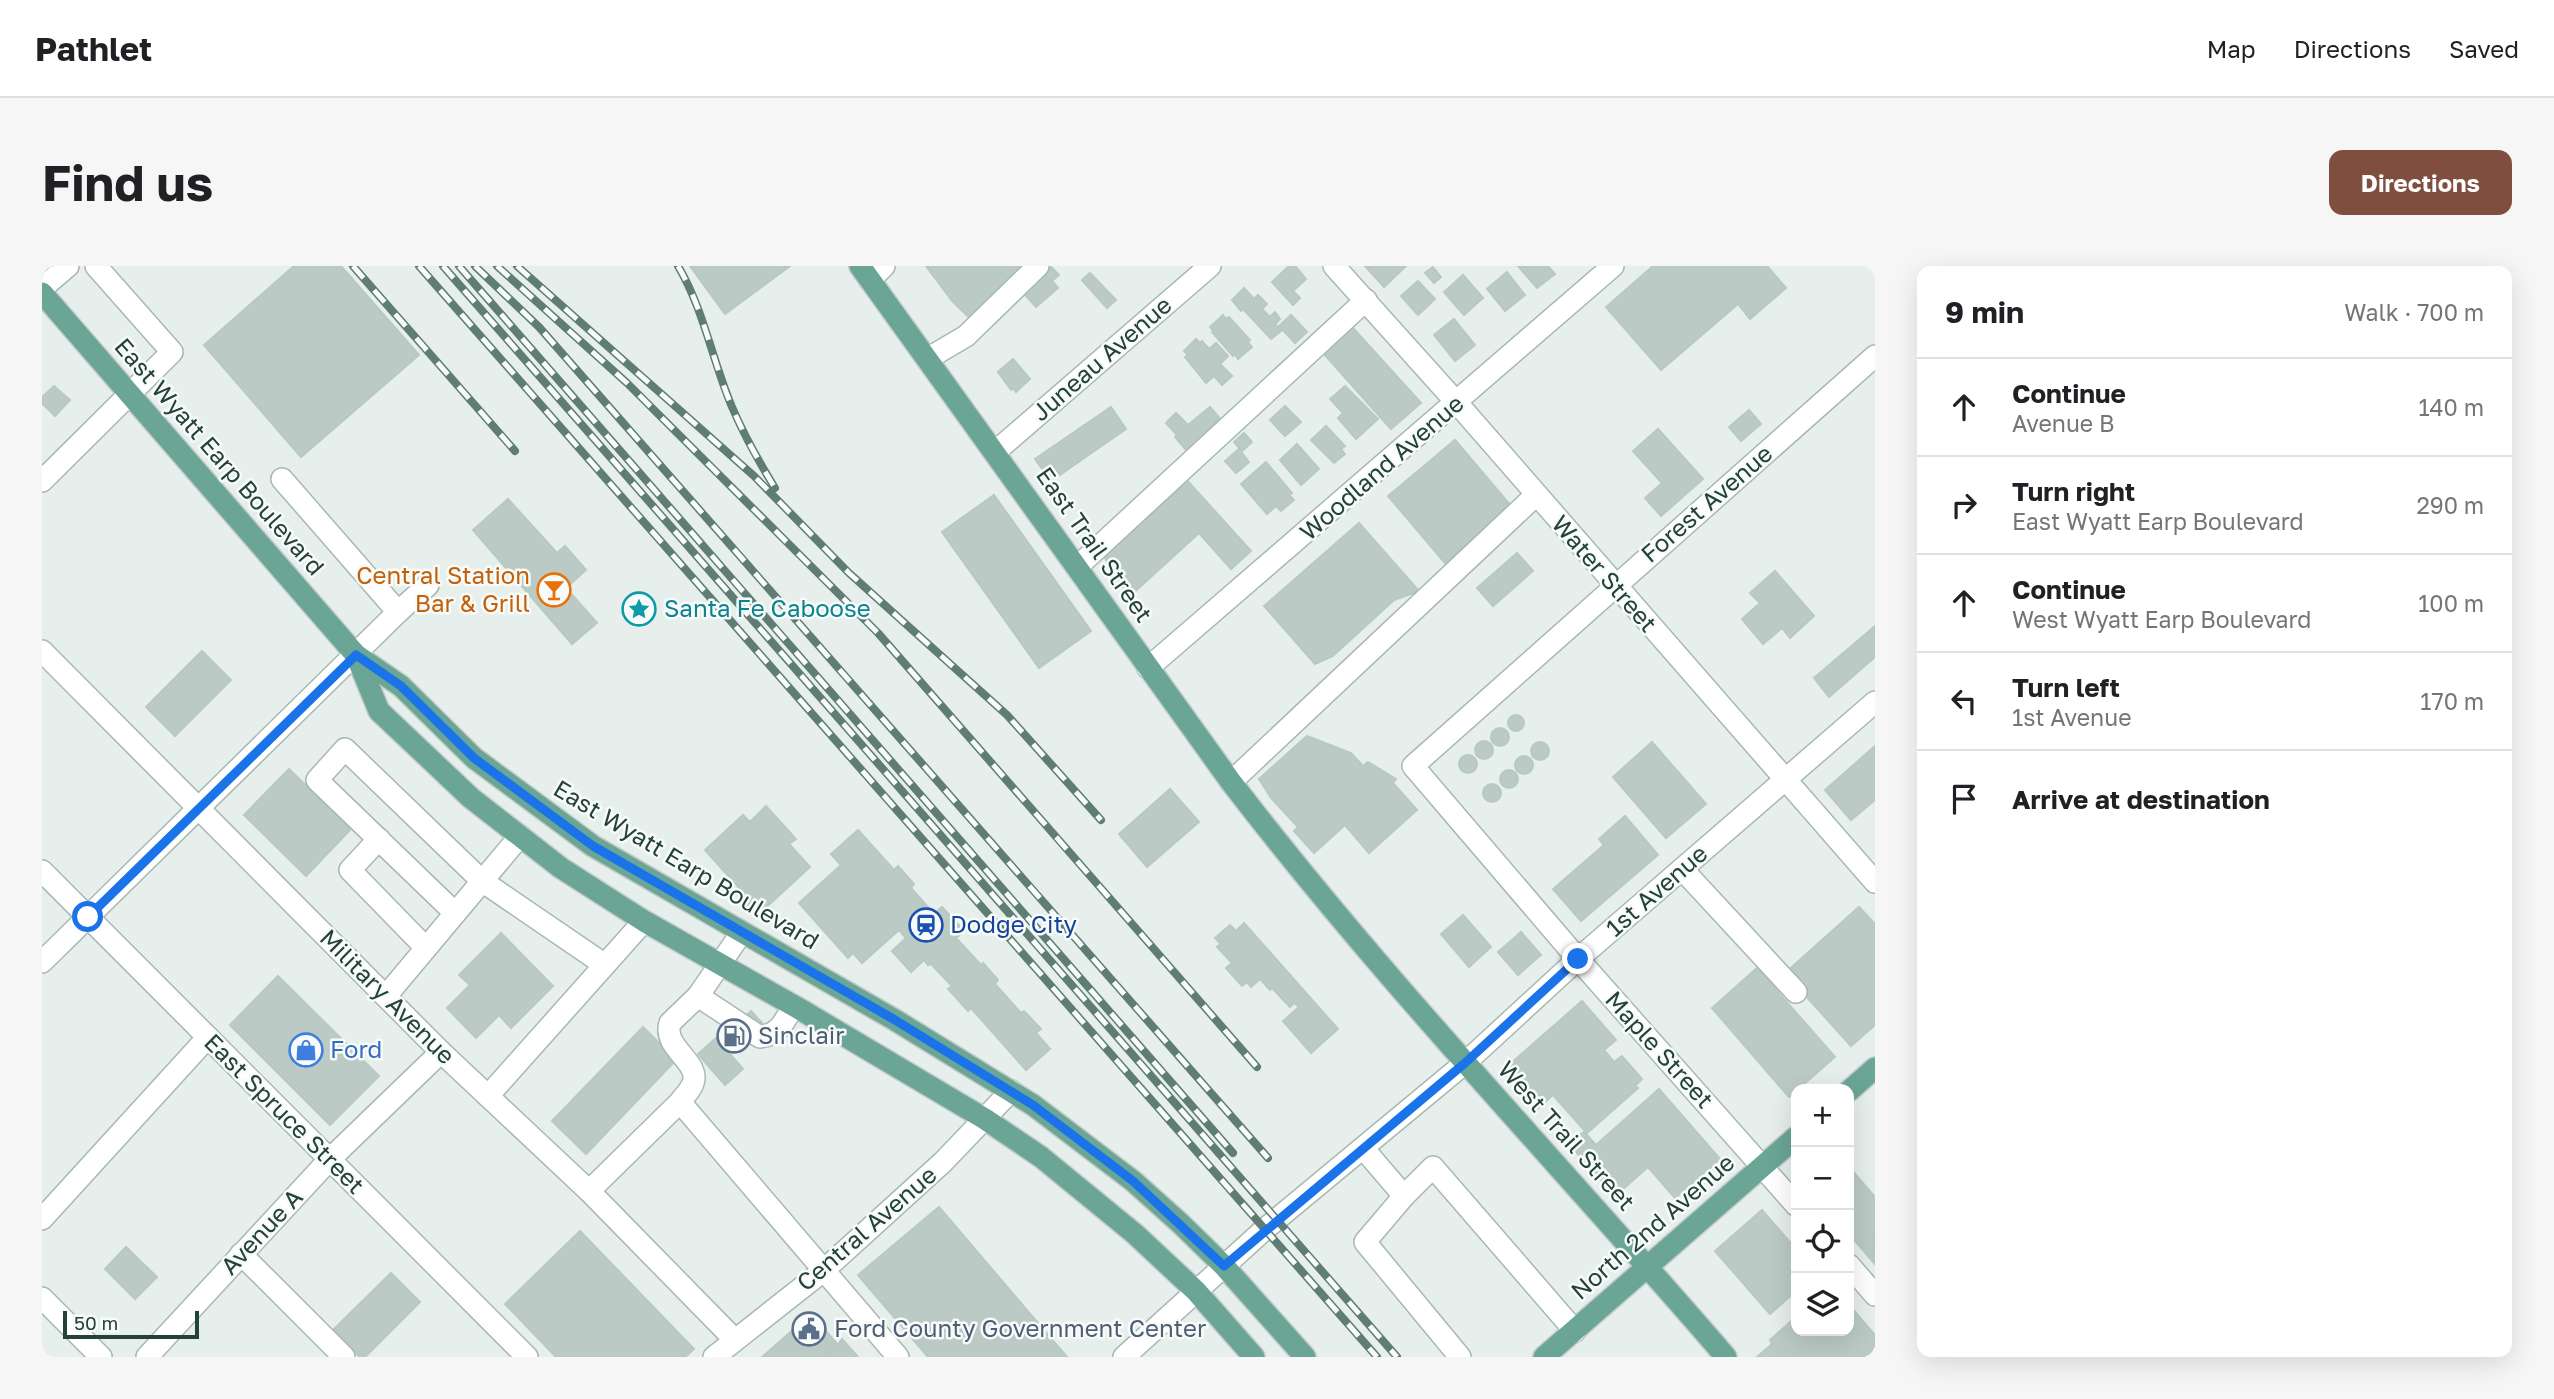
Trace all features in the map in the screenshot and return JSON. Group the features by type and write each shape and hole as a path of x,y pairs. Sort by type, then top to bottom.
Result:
{"main road":[{"name":"East Trail Street","path":"871,271 927,359 1148,668 1286,854"},
{"name":"East Wyatt Earp Boulevard","path":"42,291 356,655 401,686 474,758 593,846 895,1020 1033,1105 1133,1181 1224,1266 1305,1357"},
{"name":"East Wyatt Earp Boulevard","path":"356,655 379,711 471,798 561,868 643,921 985,1119 1094,1198 1196,1292"},
{"name":"West Trail Street","path":"1286,854 1465,1063 1649,1267 1726,1357"},
{"path":"1854,1087 1875,1068"},
{"name":"North 2nd Avenue","path":"1544,1357 1791,1141"},
{"path":"1196,1292 1254,1357"}],"street":[{"path":"42,291 68,266"},
{"path":"42,481 172,352 96,266"},
{"path":"927,359 966,336 1038,266"},
{"name":"Juneau Avenue","path":"995,452 1210,266"},
{"name":"Water Street","path":"1334,266 1875,882"},
{"name":"Woodland Avenue","path":"1148,668 1613,266"},
{"path":"1077,567 1366,300"},
{"name":"Forest Avenue","path":"1413,765 1875,356"},
{"path":"282,479 398,612"},
{"path":"1231,782 1536,495"},
{"path":"42,962 428,585"},
{"name":"Military Avenue","path":"42,651 441,1052 589,1191 734,1339"},
{"name":"1st Avenue","path":"1124,1357 1224,1266 1465,1063 1578,959 1875,702"},
{"path":"455,913 317,780 345,749 482,881 605,965"},
{"name":"Maple Street","path":"1413,765 1578,959 1791,1199"},
{"path":"386,996 520,836"},
{"path":"379,839 350,870 426,948"},
{"path":"1682,869 1796,992"},
{"name":"East Spruce Street","path":"42,871 527,1357"},
{"path":"488,1097 643,921"},
{"path":"589,1191 680,1102 693,1085 692,1069 671,1041 670,1023 698,996 743,932"},
{"path":"698,996 760,1037 770,1036 777,1031 793,1006"},
{"path":"42,1219 208,1037"},
{"name":"Avenue A","path":"147,1357 329,1160 441,1052"},
{"name":"Central Avenue","path":"714,1357 823,1271 943,1161 1011,1091"},
{"path":"680,1102 898,1357"},
{"path":"1363,1148 1404,1196"},
{"path":"1460,1357 1365,1242 1433,1167 1575,1331"},
{"path":"241,1254 344,1357"},
{"path":"1854,1271 1875,1295"},
{"path":"42,1298 101,1357"}],"building":[{"path":"294,266 341,266 419,355 301,457 204,345"},
{"path":"690,266 790,266 725,314"},
{"path":"926,266 1027,266 971,319 953,302"},
{"path":"1046,266 1050,266 1059,275 1052,281 1058,288 1036,307 1021,290"},
{"path":"1289,266 1295,266 1306,279 1293,291 1300,298 1293,305 1272,282"},
{"path":"1365,266 1406,266 1384,287"},
{"path":"1518,266 1548,266 1555,274 1537,288"},
{"path":"1653,266 1767,266 1786,288 1750,319 1738,304 1661,370 1606,307"},
{"path":"1433,267 1441,277 1434,283 1425,273"},
{"path":"1507,272 1525,295 1505,311 1487,289"},
{"path":"1090,273 1116,300 1107,308 1082,280"},
{"path":"1463,275 1483,298 1464,315 1444,292"},
{"path":"1418,281 1435,299 1418,315 1401,296"},
{"path":"1244,288 1254,299 1258,295 1267,304 1262,309 1270,317 1275,312 1280,319 1275,324 1281,331 1271,339 1232,300"},
{"path":"1223,315 1226,319 1229,317 1250,340 1248,342 1252,347 1238,359 1210,327"},
{"path":"1291,315 1307,332 1295,343 1279,326"},
{"path":"1454,319 1475,345 1455,361 1434,335"},
{"path":"1353,328 1421,403 1391,429 1324,354"},
{"path":"1196,339 1209,349 1216,343 1228,356 1220,364 1232,376 1222,385 1214,376 1206,383 1185,357 1188,355 1184,351"},
{"path":"1013,359 1030,379 1016,392 1013,388 1011,390 998,372"},
{"path":"54,386 70,400 55,416 42,403 42,397"},
{"path":"1345,386 1378,419 1356,439 1338,418 1343,413 1330,399"},
{"path":"1285,406 1301,422 1285,436 1270,420"},
{"path":"1111,407 1126,429 1051,481 1035,459"},
{"path":"1210,407 1222,421 1187,451 1166,423 1176,413 1188,425"},
{"path":"1749,410 1761,424 1741,441 1729,427"},
{"path":"1326,426 1345,446 1341,449 1345,454 1334,463 1311,440"},
{"path":"1658,429 1703,479 1661,516 1645,498 1662,483 1633,451"},
{"path":"1244,433 1252,442 1242,451 1234,442"},
{"path":"1455,440 1511,506 1445,563 1388,496"},
{"path":"1297,444 1319,469 1301,485 1280,460"},
{"path":"1239,449 1249,462 1236,473 1225,461"},
{"path":"1266,462 1292,493 1289,495 1294,500 1281,511 1276,506 1267,514 1241,484"},
{"path":"1184,477 1251,551 1231,569 1199,533 1130,596 1101,552"},
{"path":"994,495 1091,631 1039,668 942,532"},
{"path":"508,499 557,553 565,546 586,570 566,588 597,623 572,644 473,530"},
{"path":"1359,523 1419,591 1394,600 1333,656 1315,664 1264,606"},
{"path":"1517,553 1533,571 1493,606 1477,588"},
{"path":"1775,571 1814,616 1790,638 1782,628 1763,644 1742,619 1760,603 1750,593"},
{"path":"1875,626 1875,657 1829,697 1814,678"},
{"path":"202,651 231,680 175,736 146,707"},
{"path":"1513,715 1519,715 1524,723 1522,729 1513,731 1508,726 1508,720"},
{"path":"1500,728 1506,731 1509,737 1506,743 1500,746 1494,743 1491,737 1494,731"},
{"path":"1307,736 1351,753 1363,766 1368,762 1396,779 1393,783 1417,810 1369,853 1345,825 1314,853 1294,831 1298,827 1271,798 1259,779"},
{"path":"1484,741 1490,744 1493,750 1490,756 1484,759 1478,756 1475,750 1478,744"},
{"path":"1540,742 1546,745 1549,751 1546,757 1540,760 1534,757 1531,751 1534,745"},
{"path":"1652,742 1706,804 1666,838 1613,777"},
{"path":"1875,746 1875,800 1851,820 1825,790"},
{"path":"1468,755 1474,758 1477,764 1474,770 1468,773 1462,770 1459,764 1462,758"},
{"path":"1524,756 1530,759 1533,765 1530,771 1524,774 1518,771 1515,765 1518,759"},
{"path":"289,769 351,829 306,876 244,815"},
{"path":"1509,770 1515,773 1518,779 1515,785 1509,788 1503,785 1500,779 1503,773"},
{"path":"1492,784 1498,787 1501,793 1498,799 1492,802 1486,799 1483,793 1486,787"},
{"path":"1170,789 1199,822 1147,867 1119,834"},
{"path":"766,806 796,839 789,844 810,867 761,912 754,904 750,908 737,894 741,890 705,850 743,815 750,822"},
{"path":"1625,816 1658,855 1581,921 1553,889 1604,845 1599,839"},
{"path":"858,830 894,870 898,866 914,884 911,888 934,914 942,907 964,931 956,938 998,980 995,984 1021,1013 1024,1011 1041,1029 1036,1033 1050,1049 1026,1070 971,1008 968,1011 948,989 952,986 931,964 928,965 924,960 911,972 892,951 906,938 899,930 862,963 853,953 848,958 799,903 841,865 831,854"},
{"path":"1859,907 1875,924 1875,1025 1851,1046 1785,973"},
{"path":"1463,915 1491,947 1469,967 1441,934"},
{"path":"1244,923 1338,1029 1311,1053 1283,1021 1299,1007 1294,1003 1290,1007 1260,979 1251,987 1247,982 1242,986 1226,968 1232,963 1217,947 1221,944 1215,938 1230,925 1236,931"},
{"path":"1521,932 1541,955 1518,975 1498,952"},
{"path":"501,933 553,986 511,1028 499,1015 476,1038 447,1008 470,985 459,975"},
{"path":"1757,968 1835,1057 1804,1084 1791,1084 1789,1097 1712,1008"},
{"path":"278,976 379,1076 330,1125 230,1025"},
{"path":"1582,1001 1616,1040 1604,1050 1614,1062 1622,1056 1642,1079 1635,1086 1638,1088 1586,1134 1596,1145 1659,1089 1720,1159 1675,1198 1648,1167 1615,1196 1569,1144 1585,1131 1553,1095 1536,1110 1502,1071"},
{"path":"751,1011 763,1024 735,1051 722,1038"},
{"path":"643,1027 676,1060 586,1154 552,1121"},
{"path":"716,1038 743,1069 725,1085 698,1054"},
{"path":"1854,1173 1875,1197 1874,1263 1854,1240"},
{"path":"939,1207 1067,1357 928,1357 858,1275"},
{"path":"1762,1210 1791,1243 1791,1295 1770,1314 1715,1251"},
{"path":"580,1231 694,1349 685,1357 556,1357 505,1304"},
{"path":"126,1247 157,1277 135,1299 105,1269"},
{"path":"391,1273 420,1302 365,1357 360,1357 333,1330"},
{"path":"1854,1311 1875,1335 1875,1357 1757,1357 1772,1344 1770,1340 1791,1321 1791,1336 1854,1336"},
{"name":"Ford County Government Center","path":"811,1314 838,1345 824,1357 762,1357"},
{"path":"842,1339 858,1357 824,1357 838,1345"}],"railway":[{"path":"353,266 515,451"},
{"path":"419,266 1377,1357"},
{"path":"443,266 1397,1357"},
{"path":"459,266 1233,1153"},
{"path":"475,266 539,327 1268,1158"},
{"path":"497,266 627,383 878,633 1257,1067"},
{"path":"517,266 754,476 849,573 1007,715 1101,820"},
{"path":"678,266 695,300 732,407 775,488"}],"place":[{"name":"Central Station Bar & Grill","path":"554,590"},
{"name":"Santa Fe Caboose","path":"639,609"},
{"name":"Dodge City","path":"926,925"},
{"name":"Sinclair","path":"734,1036"},
{"name":"Ford","path":"306,1050"},
{"name":"Ford County Government Center","path":"809,1329"}],"route":[{"path":"88,917 356,655 401,686 474,758 593,846 895,1020 1033,1105 1133,1181 1224,1266 1465,1063 1578,959"}]}
